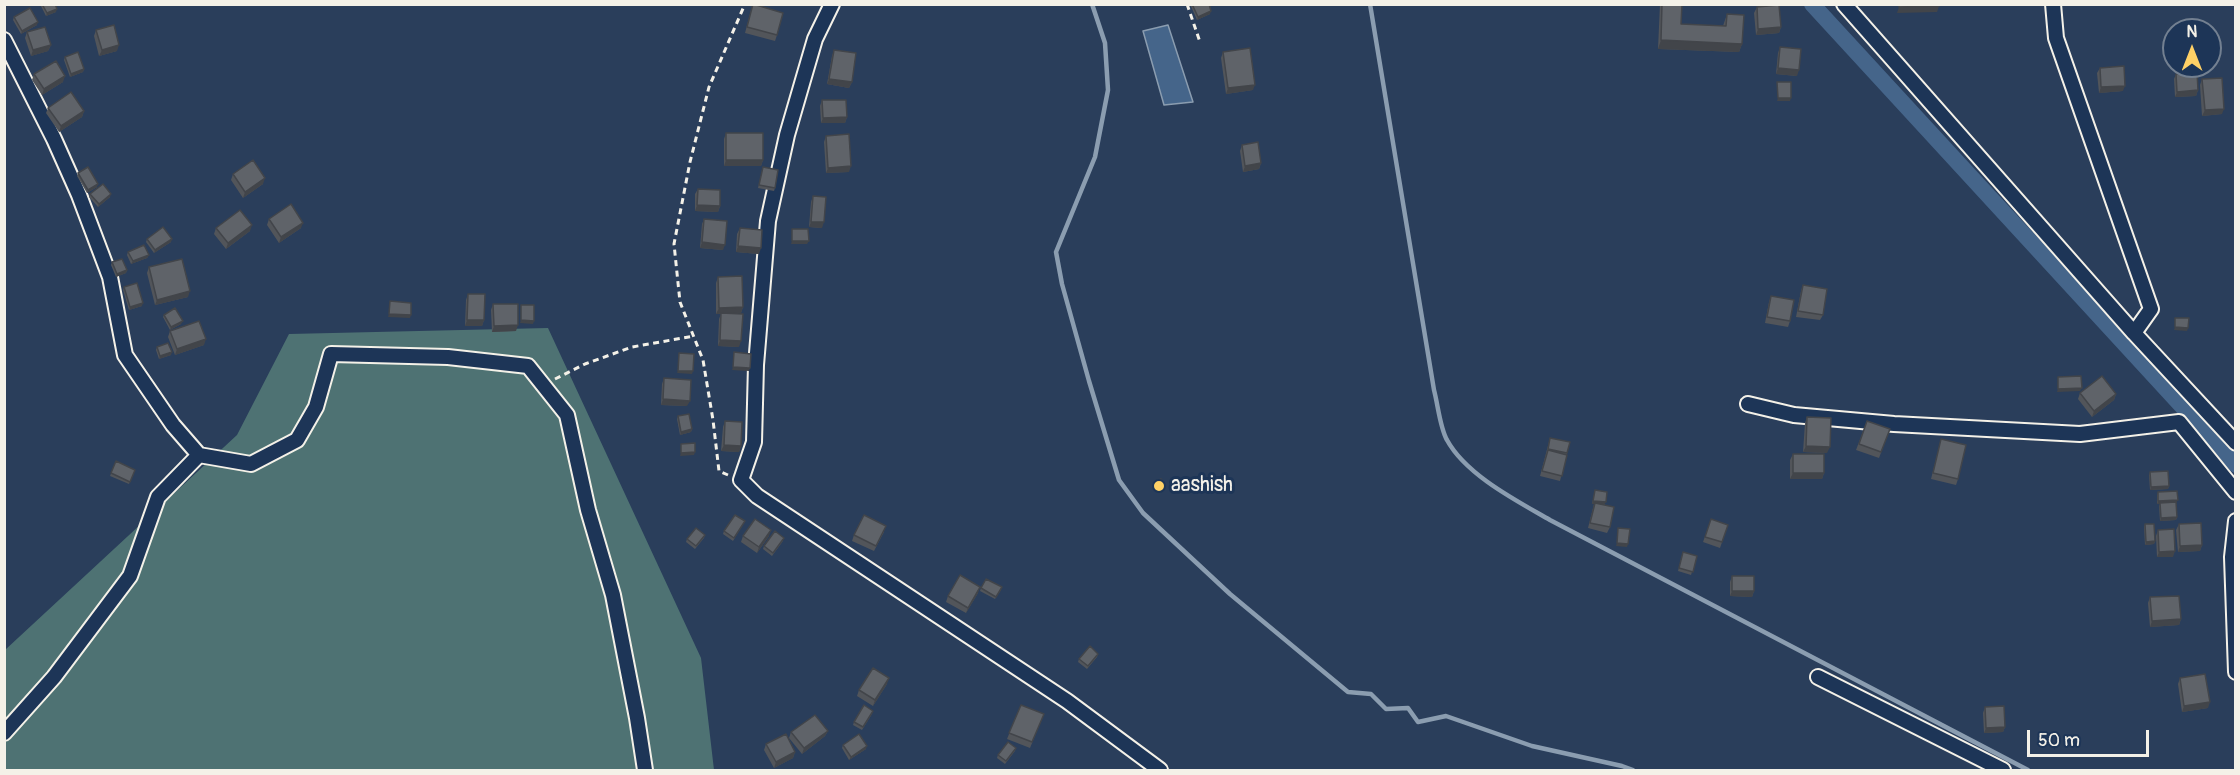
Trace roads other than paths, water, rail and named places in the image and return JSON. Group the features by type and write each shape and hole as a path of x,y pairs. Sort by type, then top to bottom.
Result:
{"street":[{"path":"832,4 816,39 787,135 768,221 756,365 754,442 741,480 758,496 1067,701 1160,771"},
{"path":"1844,4 2134,333 2235,443"},
{"path":"2053,4 2056,38 2151,309 2134,333"},
{"path":"4,40 54,139 79,195 110,277 125,356 173,425 199,456 250,464 297,440 316,407 331,354 448,357 528,366 567,415 588,510 613,595 645,771"},
{"path":"1748,404 1794,415 1883,423 2080,434 2179,422 2235,492"},
{"path":"4,733 54,677 130,576 158,497 199,456"},
{"path":"2235,521 2232,557 2235,672"},
{"path":"1818,677 2003,771"}],"water":[{"path":"1168,25 1193,102 1164,105 1143,31"}],"waterway":[{"path":"1092,4 1105,43 1108,90 1095,157 1056,252 1062,284 1119,480 1143,513 1230,594 1348,692 1371,694 1386,709 1408,708 1418,722 1446,716 1532,746 1633,770"},
{"path":"1370,4 1434,390 1447,440 1466,465 1493,486 1550,520 2028,770"},
{"path":"1812,4 2236,465"}],"place":[{"name":"aashish","path":"1159,486"}]}
